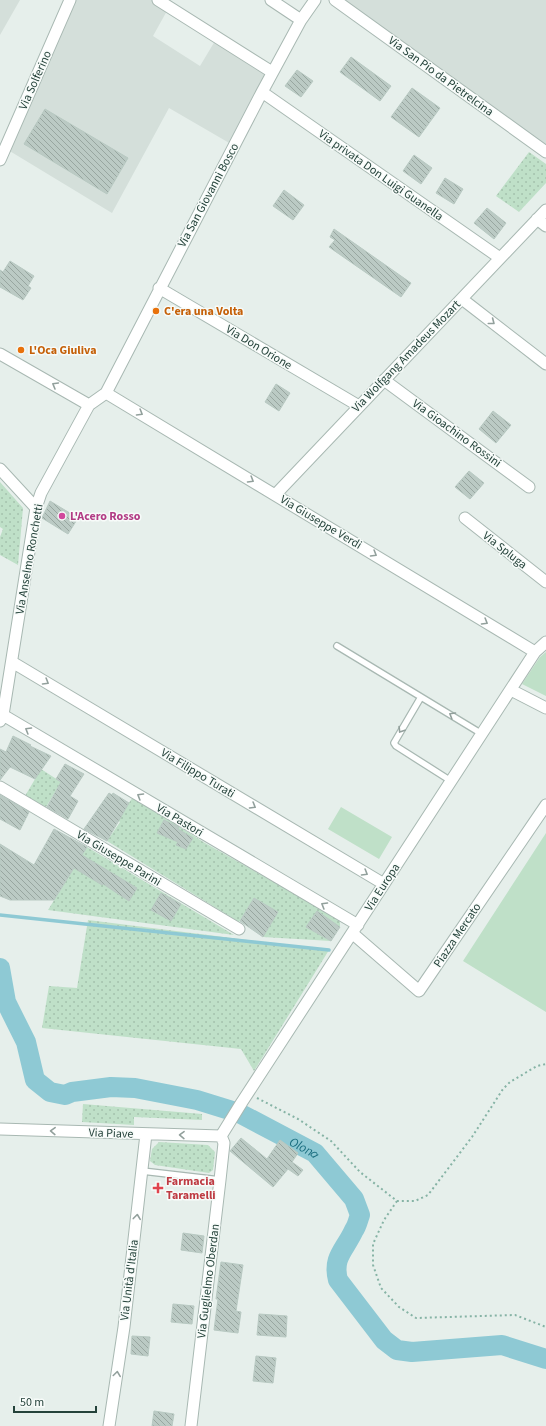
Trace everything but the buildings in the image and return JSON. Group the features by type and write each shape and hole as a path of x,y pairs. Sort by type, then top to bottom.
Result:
{"street":[{"name":"Via Solferino","path":"0,160 70,0"},
{"path":"158,0 272,72"},
{"path":"271,0 301,20"},
{"name":"Via San Giovanni Bosco","path":"106,393 272,72 301,20 315,0"},
{"name":"Via San Pio da Pietrelcina","path":"336,0 546,152"},
{"name":"Via privata Don Luigi Guanella","path":"262,92 500,258"},
{"path":"542,222 546,210"},
{"name":"Via Wolfgang Amadeus Mozart","path":"276,494 500,258 542,222"},
{"name":"Via Don Orione","path":"159,288 359,406"},
{"path":"462,299 546,364"},
{"path":"0,354 89,405"},
{"name":"Via Gioachino Rossini","path":"384,380 529,487"},
{"name":"Via Anselmo Ronchetti","path":"1,718 12,662 36,508 51,475 89,405 106,393"},
{"name":"Via Giuseppe Verdi","path":"106,393 276,494 535,652"},
{"path":"0,469 36,508"},
{"name":"Via Spluga","path":"465,518 546,582"},
{"name":"Via Europa","path":"222,1136 244,1098 535,652 546,642"},
{"name":"Via Filippo Turati","path":"12,662 384,884"},
{"path":"511,690 546,708"},
{"name":"Via Pastori","path":"1,718 355,929"},
{"name":"Via Giuseppe Parini","path":"0,787 238,928"},
{"name":"Piazza Mercato","path":"355,929 419,991 546,805"},
{"name":"Via Piave","path":"0,1129 222,1136"},
{"name":"Via Unità d'Italia","path":"109,1426 124,1327 146,1134"},
{"name":"Via Guglielmo Oberdan","path":"191,1426 224,1143 222,1136"}],"lane":[{"path":"337,646 482,734"},
{"path":"421,697 394,743 396,746 451,781"},
{"path":"142,1171 220,1180"}],"path":[{"path":"244,1098 298,1119 331,1141 360,1172 397,1201 415,1201 428,1195 472,1137 503,1089 510,1082 537,1066 546,1064"},
{"path":"397,1201 384,1220 372,1244 372,1265 381,1288 399,1308 416,1318 515,1315 546,1327"}],"shaded area":[{"path":"0,0 20,0 0,35"},
{"path":"75,0 153,0 168,9 153,36 200,66 215,41 268,73 231,144 169,108 112,213 8,150"},
{"path":"339,0 546,0 546,147"}],"green space":[{"path":"529,152 546,164 546,183 519,212 496,196"},
{"path":"0,482 23,508 18,565 0,555 0,537 3,529 0,527"},
{"path":"546,652 546,696 522,684 540,657"},
{"path":"41,769 61,782 46,807 25,796"},
{"path":"133,797 205,843 340,920 340,927 317,911 306,927 331,941 263,937 278,912 254,898 239,922 107,841 120,822 117,820"},
{"path":"341,807 392,837 379,859 328,829"},
{"path":"546,833 546,1012 463,961"},
{"path":"87,847 234,935 48,910"},
{"path":"88,920 329,950 254,1071 241,1049 42,1028 49,986 77,988"},
{"path":"83,1104 202,1114 202,1120 134,1117 134,1125 82,1122"},
{"path":"159,1142 208,1145 215,1152 213,1170 209,1173 155,1165 150,1161 152,1149"}],"waterway":[{"path":"0,915 329,950"},
{"name":"Olona","path":"0,968 6,1002 26,1042 35,1080 50,1092 65,1095 72,1092 111,1087 135,1088 197,1100 239,1113 315,1153 354,1199 360,1215 356,1227 338,1259 338,1280 384,1340 397,1350 412,1352 502,1345 546,1359"}],"place":[{"name":"C'era una Volta","path":"156,311"},
{"name":"L'Oca Giuliva","path":"21,350"},
{"name":"L'Acero Rosso","path":"62,516"},
{"name":"Farmacia Taramelli","path":"158,1188"}]}
